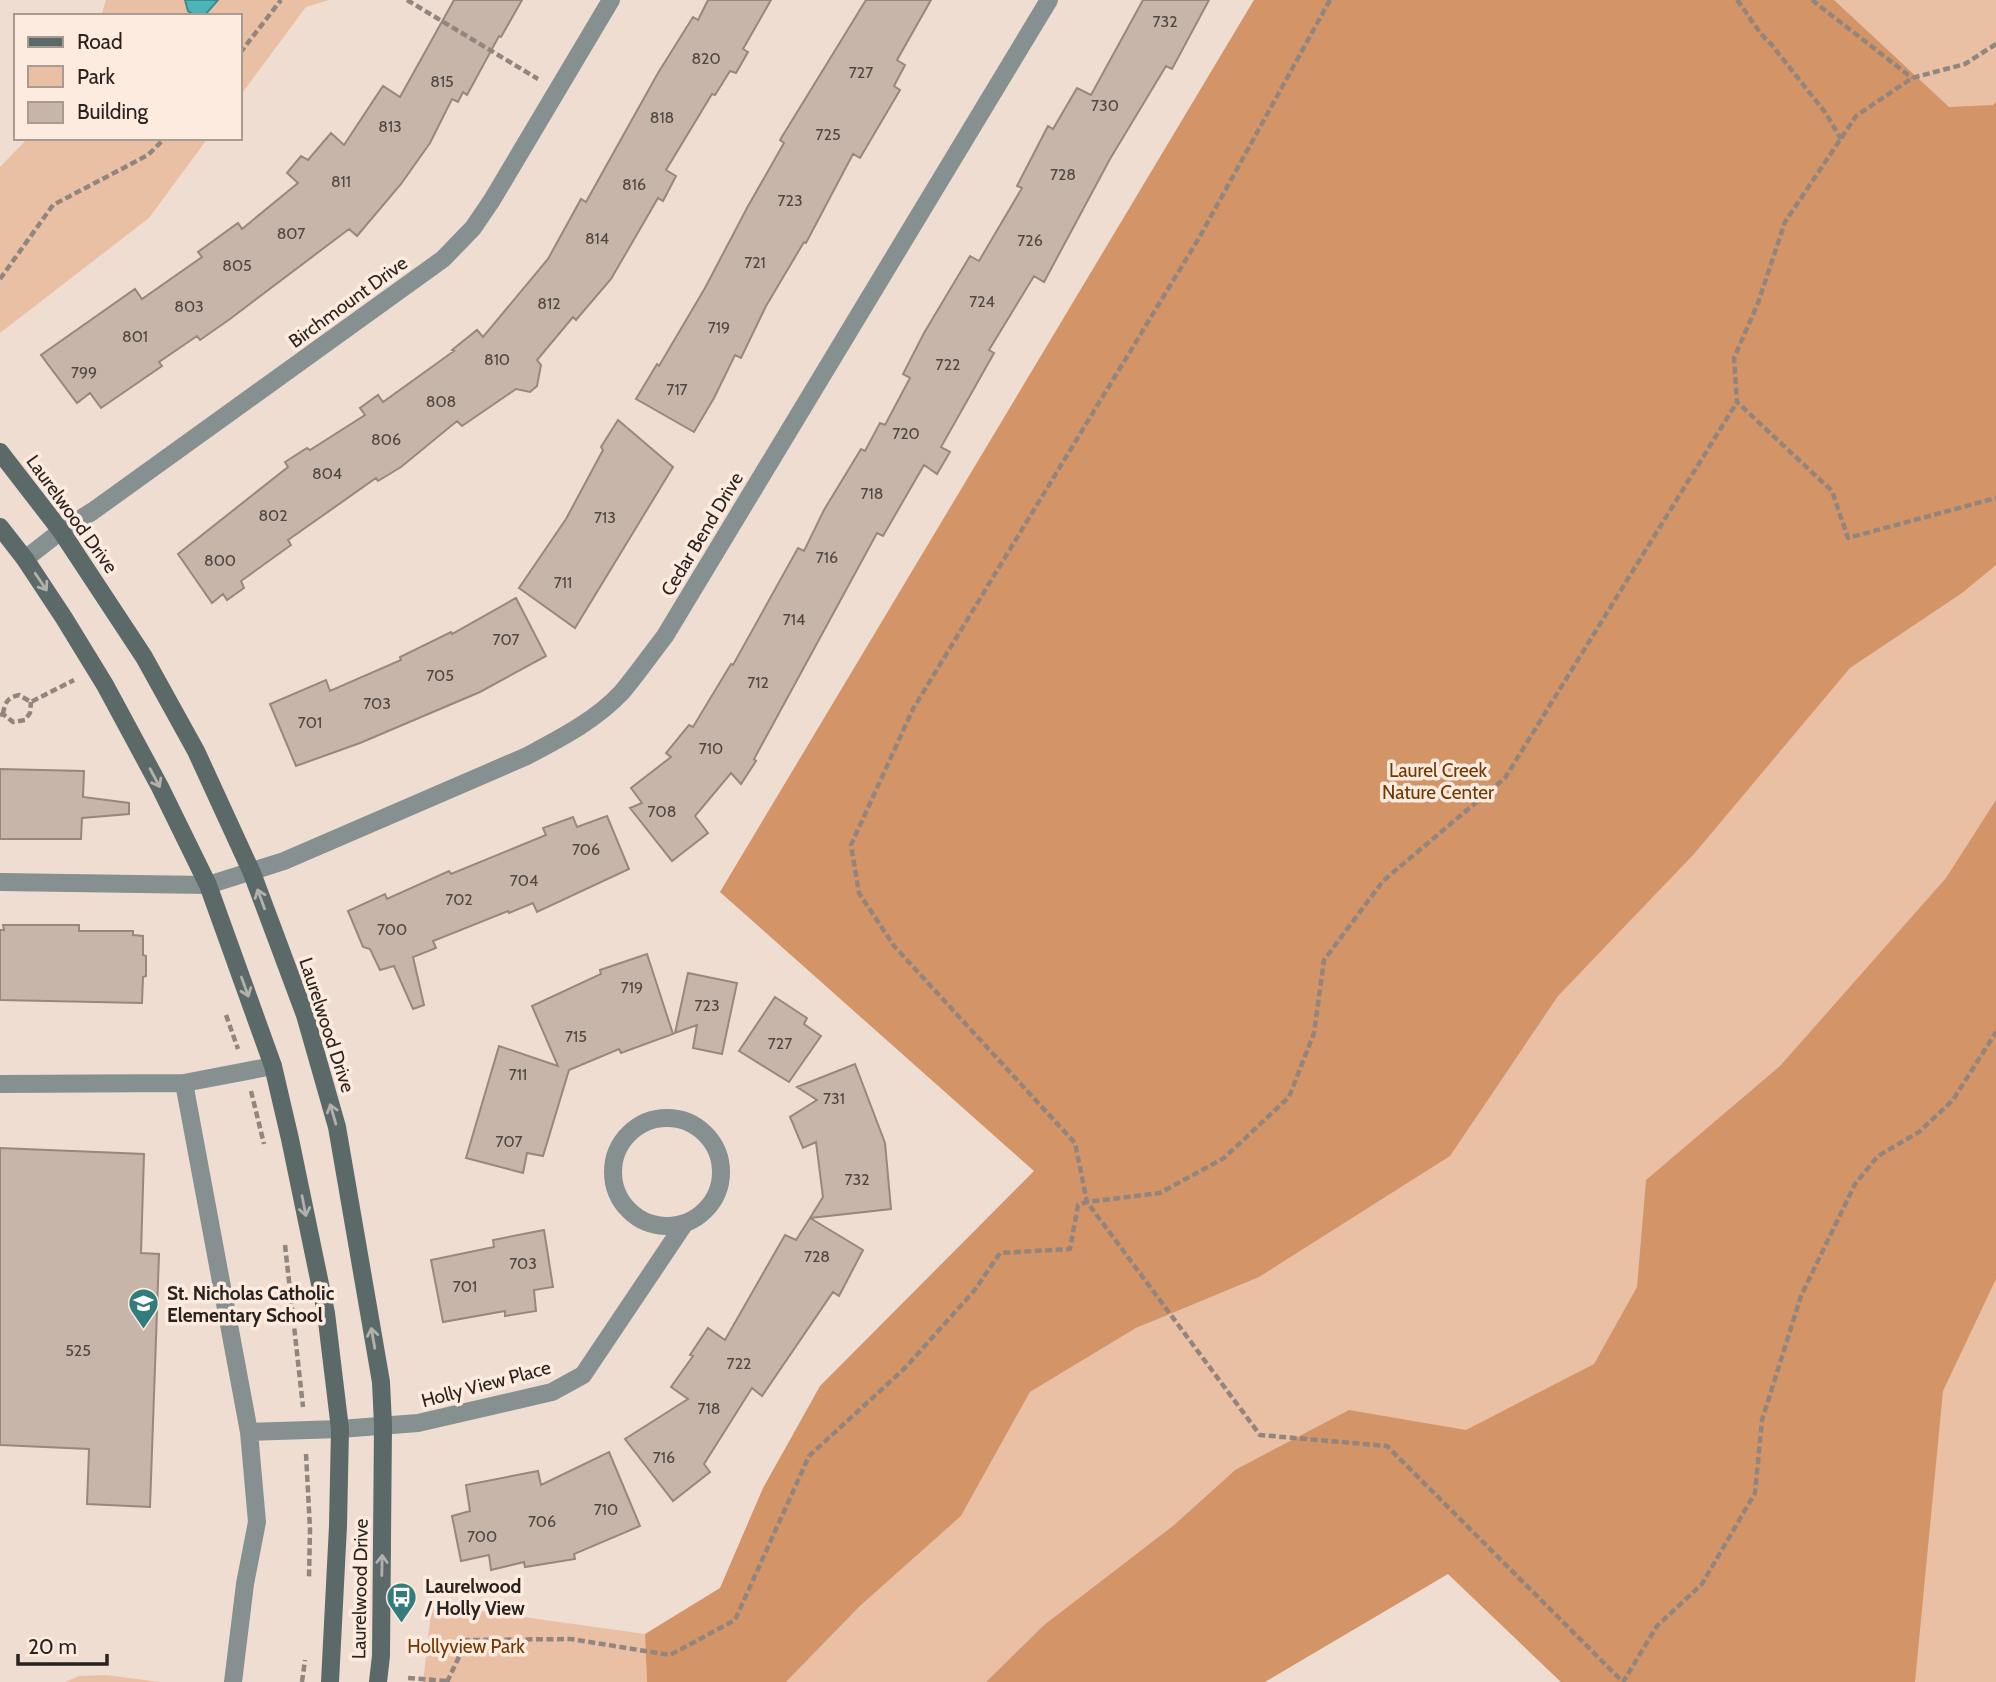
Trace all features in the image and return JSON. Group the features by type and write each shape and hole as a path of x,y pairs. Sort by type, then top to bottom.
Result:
{"street":[{"name":"Birchmount Drive","path":"26,559 61,531 93,511 443,259 473,228 492,200 611,0"},
{"name":"Cedar Bend Drive","path":"0,882 208,885 252,873 527,756 596,715 621,692 665,636 1049,0"},
{"name":"Laurelwood Drive","path":"0,452 61,531 144,657 196,751 252,873 305,1015 337,1127 381,1382 381,1656 378,1682"},
{"name":"Laurelwood Drive","path":"0,527 26,559 64,618 105,685 160,787 208,885 273,1066 326,1313 340,1429 330,1682"},
{"path":"0,1084 184,1083 273,1066"},
{"path":"184,1083 249,1432 257,1522 245,1584 233,1682"},
{"name":"Holly View Place","path":"249,1432 418,1423 552,1392 583,1375 685,1223 698,1216 712,1203 720,1184 721,1166 718,1153 704,1132 682,1119 663,1117 646,1121 631,1131 616,1155 613,1173 617,1192 639,1218 656,1225 685,1223"}],"path":[{"path":"242,49 281,0"},
{"path":"407,0 557,90"},
{"path":"1330,0 1199,238 913,709 851,845 859,893 894,946 1075,1143 1087,1202 1260,1435 1388,1446 1623,1682 1657,1626 1702,1584 1755,1493 1762,1420 1801,1296 1855,1184 1878,1156 1919,1132 1953,1100 1996,1032"},
{"path":"1737,0 1761,36 1771,44 1825,112 1841,139"},
{"path":"1812,0 1912,78"},
{"path":"408,1678 447,1681 467,1640 571,1639 670,1655 735,1620 810,1456 904,1369 974,1291 1000,1252 1070,1249 1078,1205 1160,1193 1224,1158 1289,1097 1314,1033 1324,960 1383,881 1505,778 1737,402 1734,358 1758,303 1785,222 1856,116 1912,78 1965,64 1996,44"},
{"path":"0,279 53,205 148,155 163,140"},
{"path":"1737,402 1832,491 1848,538 1996,498"},
{"path":"67,669 81,692"},
{"path":"31,702 74,680"},
{"path":"19,695 31,702 30,713 25,720 13,722 1,714 10,697 19,695"},
{"path":"223,1007 246,1071 267,1156"},
{"path":"283,1235 301,1376 310,1529 309,1580"},
{"path":"302,1682 306,1651"}],"green space":[{"path":"106,0 329,0 306,7 242,93 242,14 102,14"},
{"name":"Laurel Creek Nature Center","path":"1254,0 1996,0 1996,1682 1561,1682 1448,1574 1235,1470 1174,1525 1044,1625 986,1682 786,1682 860,1606 961,1516 1030,1392 1136,1328 1177,1310 1034,1171 720,892"},
{"name":"Laurel Creek Nature Center","path":"1254,0 1834,0 1949,107 1993,105 1996,102 1996,565 1962,593 1850,668 1694,854 1558,996 1450,1156 1259,1277 1136,1328 1030,1392 961,1516 860,1606 786,1682 647,1682 645,1634 720,1588 763,1488 820,1386 1034,1171 720,892"},
{"path":"26,140 207,140 149,218 0,333 0,167"},
{"path":"1996,800 1996,1279 1943,1391 1915,1682 1561,1682 1448,1574 1265,1682 986,1682 1044,1625 1174,1525 1235,1470 1349,1410 1466,1430 1594,1364 1637,1287 1646,1180 1780,1066 1946,878"},
{"name":"Hollyview Park","path":"432,1604 645,1634 647,1682 423,1682"},
{"path":"106,1675 160,1682 65,1682 79,1676"}],"water":[{"path":"185,0 218,0 206,14 193,14 188,11"}],"building":[{"path":"454,0 522,0 467,95 463,92 458,102 452,99 430,143 401,184 357,236 349,229 200,340 197,336 159,362 162,366 101,408 90,393 77,403 41,355 135,289 142,299 202,257 198,252 238,223 242,229 298,183 287,173 301,156 308,160 331,133 344,145 383,86 400,97"},
{"path":"708,0 771,0 743,49 748,52 736,73 730,71 715,95 712,94 666,170 676,176 663,201 658,198 611,279 576,320 573,317 537,360 541,365 537,386 530,392 516,389 462,426 457,421 401,467 378,481 376,478 288,540 291,545 241,581 244,588 227,600 223,594 212,603 178,554 288,467 285,462 307,448 310,450 365,415 360,408 378,395 383,402 454,351 452,350 477,330 483,337 548,259 581,199 586,202 658,73 693,17 698,20"},
{"path":"866,0 931,0 897,60 905,65 894,86 900,90 860,158 853,154 806,243 804,242 766,306 741,358 735,355 694,432 636,399 657,364 659,366 705,288 784,143 780,140"},
{"path":"1143,0 1209,0 1172,69 1166,66 1110,159 1044,282 1034,276 989,350 994,353 941,447 950,452 937,474 924,465 883,536 877,533 754,759 756,761 741,784 731,773 695,816 708,833 672,861 630,808 642,803 631,788 671,757 666,753 689,725 693,727 731,664 733,665 798,548 804,551 824,510 861,449 865,451 880,423 885,425 910,378 903,374 924,333 970,256 979,261 1022,188 1017,186 1048,126 1053,129 1077,88 1091,95"},
{"path":"618,420 673,467 575,628 519,588 566,519 603,450 601,447"},
{"path":"516,598 546,656 480,692 360,743 296,766 270,704 326,680 330,691 401,660 400,657 451,632 452,634"},
{"path":"0,769 84,771 83,797 129,803 129,814 82,818 81,839 0,839"},
{"path":"607,816 629,869 537,912 533,903 433,941 436,948 413,957 424,1005 413,1009 394,966 380,970 370,949 363,947 348,911 385,894 387,899 449,871 451,874 546,835 543,828 573,817 577,827"},
{"path":"3,925 79,925 79,931 133,931 133,935 143,936 146,976 143,977 142,1003 0,1000 0,930 4,930"},
{"path":"647,954 673,1034 621,1053 619,1049 569,1070 543,1156 527,1153 523,1173 466,1158 499,1046 558,1066 532,1006 601,974 600,970"},
{"path":"688,973 737,983 722,1054 693,1048 697,1025 675,1033"},
{"path":"775,997 807,1018 804,1024 821,1036 789,1082 739,1051"},
{"path":"855,1064 885,1143 891,1209 810,1218 823,1197 816,1142 803,1148 790,1117 817,1100 797,1087"},
{"path":"0,1148 144,1154 141,1253 159,1254 150,1507 87,1504 89,1449 0,1445"},
{"path":"810,1218 863,1250 839,1296 833,1292 762,1396 752,1388 704,1464 710,1472 673,1501 625,1439 688,1399 671,1387 693,1356 690,1355 708,1328 725,1340 785,1235 796,1240"},
{"path":"544,1230 553,1287 534,1290 536,1311 505,1316 505,1311 443,1322 431,1260 494,1247 493,1240"},
{"path":"609,1452 640,1526 574,1554 575,1559 525,1567 524,1562 491,1570 489,1555 461,1561 452,1516 470,1511 466,1485 538,1471 541,1485"}],"place":[{"name":"St. Nicholas Catholic Elementary School","path":"144,1331"},
{"name":"Laurelwood / Holly View","path":"402,1624"}]}
